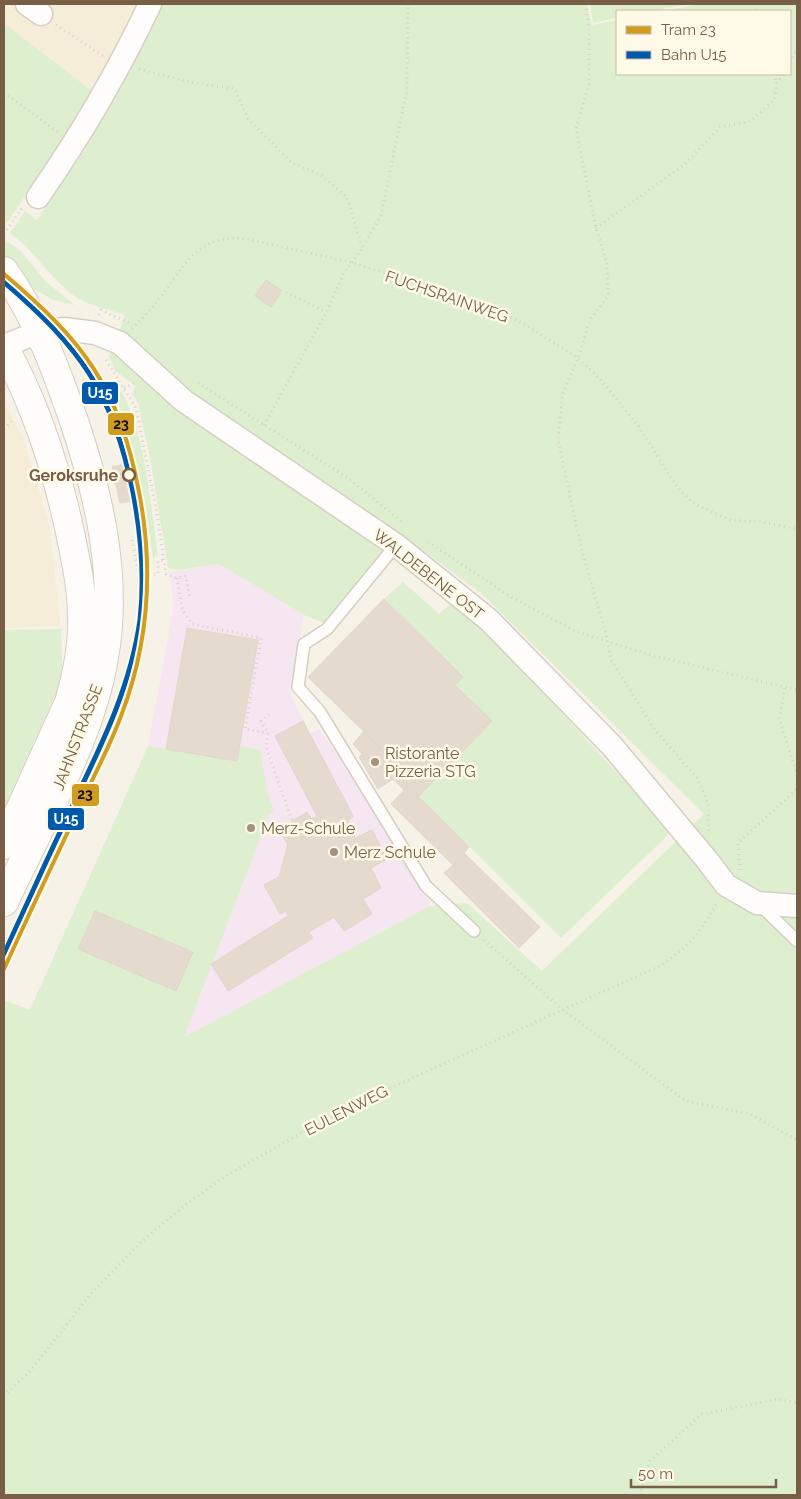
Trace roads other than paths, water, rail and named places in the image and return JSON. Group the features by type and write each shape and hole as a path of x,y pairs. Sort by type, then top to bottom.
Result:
{"main road":[{"name":"JAHNSTRASSE","path":"4,271 40,332 70,411 95,492 106,559 109,599 108,629 97,691 82,734 4,902"},
{"name":"JAHNSTRASSE","path":"4,346 34,407 53,462 78,570 82,616 76,679 69,702 4,845"}],"street":[{"path":"38,197 75,144 120,66 150,4"},
{"name":"WALDEBENE OST","path":"4,346 40,332 64,329 127,335 196,410 396,545 489,620 612,746 707,860 733,880 757,903 797,906"}],"lane":[{"path":"396,545 327,629 304,644 298,687 320,712 426,886 474,931"},
{"path":"757,903 797,941"}],"tram line":[{"name":"23","path":"4,274 56,322 77,345 109,395 121,423 131,455 139,492 144,521 147,577 146,606 138,661 121,716 4,969"}],"rail line":[{"name":"U15","path":"4,282 31,306 73,351 90,374 103,399 115,426 133,492 140,540 142,572 140,620 136,644 115,713 4,954"}],"place":[{"name":"Geroksruhe","path":"129,475"},
{"name":"Ristorante Pizzeria STG","path":"375,762"},
{"name":"Merz-Schule","path":"251,828"},
{"name":"Merz Schule","path":"334,852"}]}
